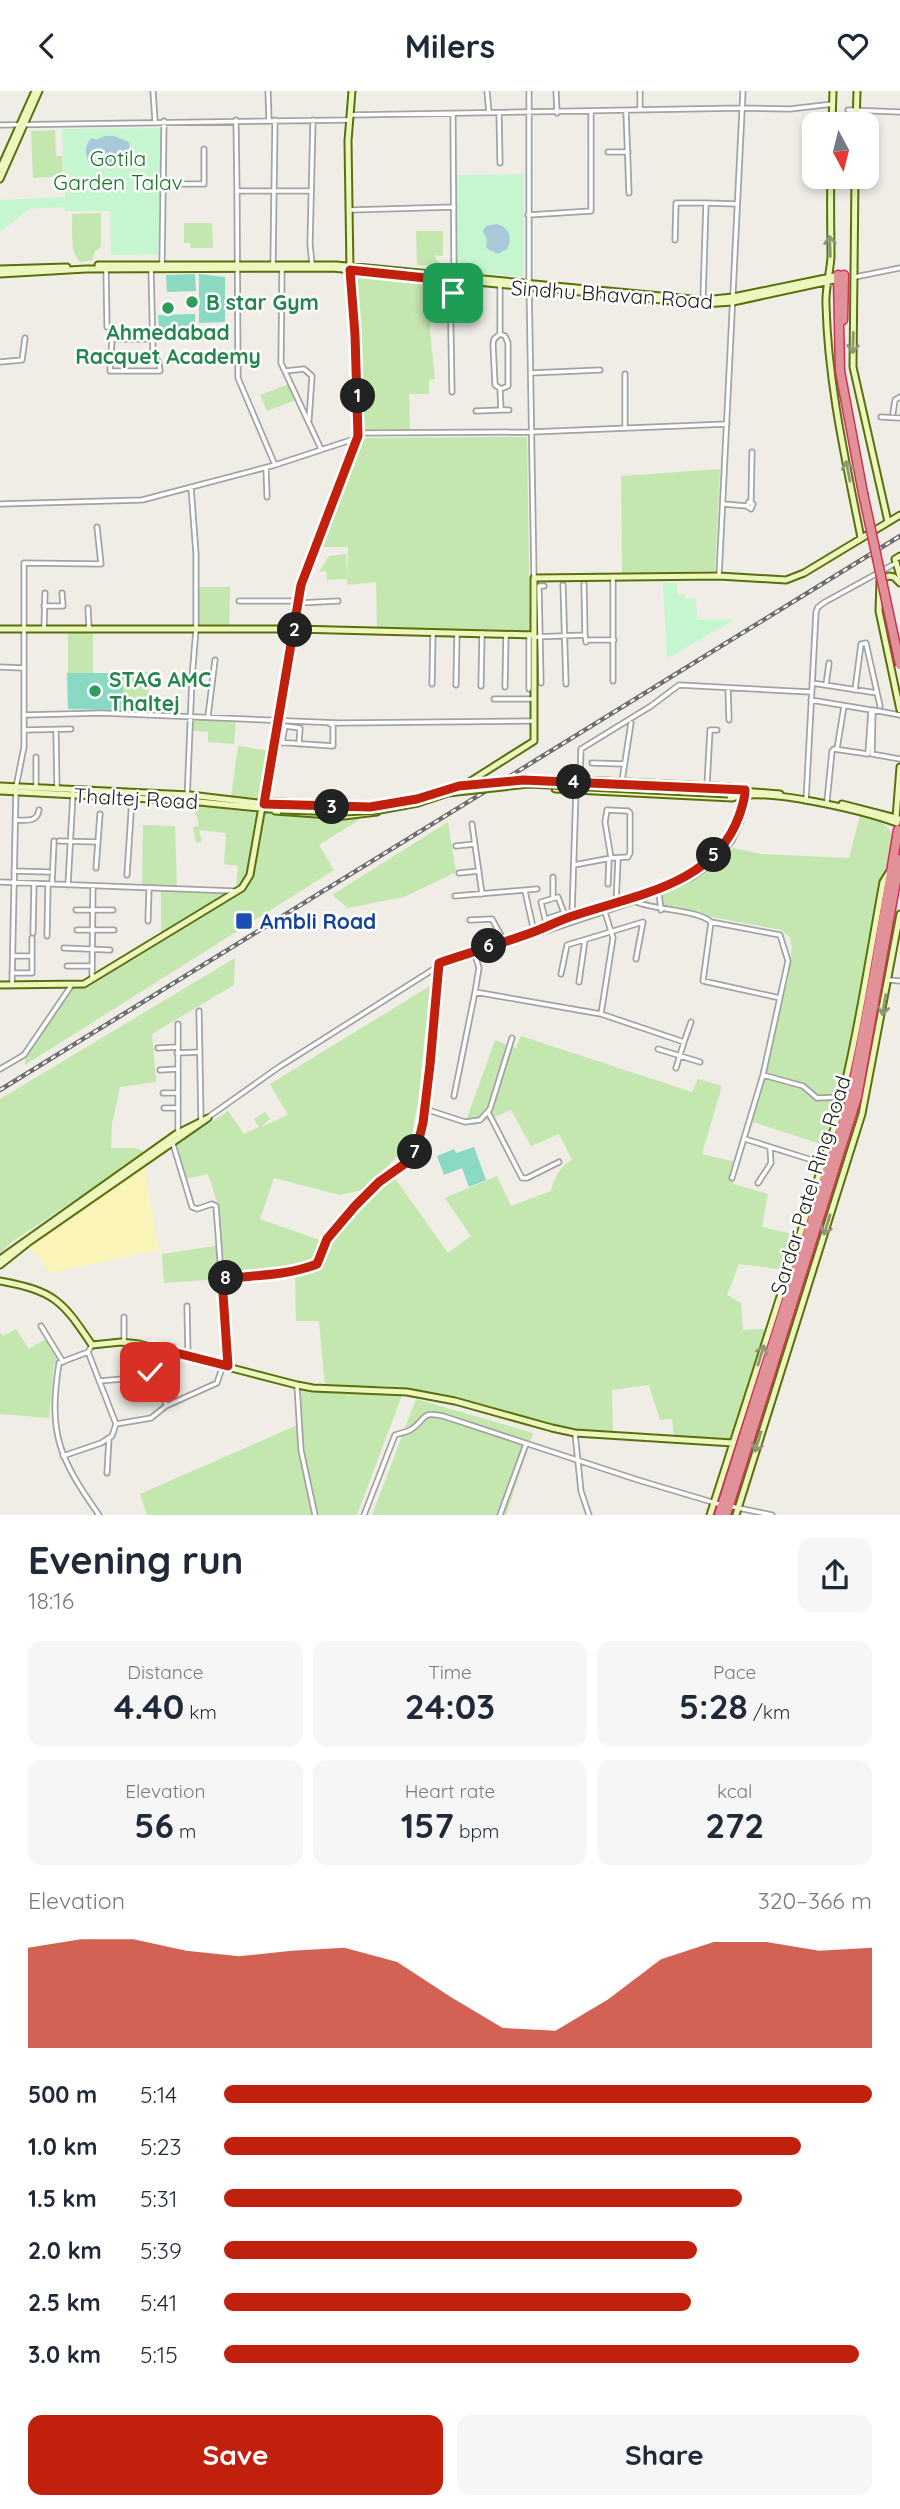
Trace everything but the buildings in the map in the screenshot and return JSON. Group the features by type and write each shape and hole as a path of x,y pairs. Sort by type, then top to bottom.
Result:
{"highway":[{"path":"841,277 840,344 850,431 900,665"},
{"path":"840,344 855,431 900,644"},
{"name":"Sardar Patel Ring Road","path":"723,1507 851,1096 898,824"},
{"name":"Sardar Patel Ring Road","path":"719,1515 857,1097 900,859"}],"street":[{"path":"0,179 37,91"},
{"path":"153,91 155,121"},
{"path":"268,91 269,120"},
{"path":"0,985 80,986 242,888 250,875 267,805 278,742 279,719 305,574 357,436 356,348 350,268 352,91"},
{"path":"487,91 489,113"},
{"path":"267,805 376,804 459,787 534,741 529,91"},
{"path":"556,91 557,113"},
{"path":"640,91 640,110"},
{"path":"719,576 743,91"},
{"path":"832,112 833,91"},
{"path":"857,91 857,110"},
{"path":"0,125 313,120 626,110 790,109 832,104"},
{"path":"626,110 629,193"},
{"path":"848,110 900,112"},
{"path":"528,215 591,211 591,112"},
{"path":"499,113 500,163"},
{"path":"452,392 453,114"},
{"path":"236,120 238,377 275,465"},
{"path":"273,264 275,120"},
{"path":"312,265 313,120"},
{"path":"162,267 164,121"},
{"path":"0,169 22,125"},
{"path":"164,184 204,184 204,149"},
{"path":"608,152 628,152"},
{"path":"831,189 831,260 826,305 831,369 841,438 861,538"},
{"path":"855,189 853,367 888,522"},
{"path":"237,191 311,191"},
{"path":"676,240 676,203 737,204"},
{"path":"703,302 706,203"},
{"path":"350,210 454,207"},
{"name":"Sindhu Bhavan Road","path":"237,267 312,265 703,302 733,299 841,277"},
{"path":"151,267 153,339 153,353 160,371 110,371 112,339 153,339"},
{"name":"Sindhu Bhavan Road","path":"0,272 151,267"},
{"name":"Sindhu Bhavan Road","path":"0,272 151,267 350,268"},
{"path":"282,268 281,363 321,449"},
{"path":"855,277 900,268"},
{"path":"106,269 107,327"},
{"name":"Sindhu Bhavan Road","path":"453,279 529,286"},
{"path":"500,285 500,334 493,341 495,385 500,389"},
{"path":"500,334 505,336 508,343 508,386 500,389"},
{"path":"0,362 12,363 22,359 25,338"},
{"path":"285,371 304,369 312,376 309,422"},
{"path":"531,373 600,370"},
{"path":"625,374 625,428"},
{"path":"500,389 500,410"},
{"path":"893,413 895,400 900,397"},
{"path":"476,411 509,410"},
{"path":"881,417 900,418"},
{"path":"0,504 142,500 163,496 275,465 357,436 531,432 727,423"},
{"path":"723,503 751,509 753,507 752,452"},
{"path":"265,468 267,497"},
{"path":"187,798 196,629 196,554 191,487"},
{"path":"534,578 796,578 900,515"},
{"path":"12,985 16,789 24,747 24,563 101,563 97,527"},
{"path":"806,799 814,631 818,607 897,559 900,576"},
{"path":"900,583 889,576 880,580 878,600 900,713 873,710 872,754 900,759"},
{"path":"613,577 613,681"},
{"path":"584,584 585,635 588,641 614,639"},
{"path":"529,689 539,586 544,586"},
{"path":"563,586 565,684"},
{"path":"44,629 45,593"},
{"path":"44,606 63,606 62,593"},
{"path":"239,601 338,601"},
{"path":"89,608 89,629"},
{"path":"0,629 295,629 585,635"},
{"path":"432,684 433,632"},
{"path":"456,685 457,633"},
{"path":"481,686 482,633"},
{"path":"505,687 506,634"},
{"path":"534,636 541,683"},
{"path":"855,690 861,644 866,643 880,706"},
{"path":"208,716 215,660"},
{"path":"826,685 829,663"},
{"path":"0,667 23,668"},
{"path":"812,683 877,693"},
{"path":"572,919 581,749 651,706 679,685 811,692"},
{"path":"728,688 729,720"},
{"path":"494,699 534,699"},
{"path":"811,700 871,710 868,754 834,750"},
{"path":"827,801 844,705"},
{"path":"24,715 102,713 340,723 534,721"},
{"path":"278,742 299,744 333,745 332,724 302,723 299,744"},
{"path":"622,781 631,723"},
{"path":"278,742 285,726 300,728"},
{"path":"24,730 71,729"},
{"path":"707,785 709,730 717,730"},
{"path":"56,732 57,789"},
{"path":"36,757 36,787"},
{"path":"592,762 624,764"},
{"name":"Sardar Patel Ring Road","path":"898,824 900,767"},
{"path":"222,1279 276,1275 317,1264 327,1239 355,1206 379,1182 410,1160 416,1151 425,1109 439,963 616,904 659,893 691,878 727,847 739,827 746,805 743,794 730,787 555,779 555,789 732,797 743,794"},
{"path":"267,805 281,808 382,806 459,786 523,780 728,792 827,801 898,824"},
{"name":"Thaltej Road","path":"16,789 36,787 73,792"},
{"path":"267,805 279,813 362,814 418,805 453,793 459,787"},
{"name":"Thaltej Road","path":"0,789 187,798 267,805"},
{"path":"68,885 73,792"},
{"path":"0,1259 173,1143 259,1080 437,967 536,936 572,919 605,912 683,878 709,860 728,840 743,794"},
{"path":"127,875 132,795"},
{"path":"806,799 898,824"},
{"path":"15,820 33,820 38,816 39,810"},
{"path":"574,865 610,859 628,857 631,815 628,811 606,811 610,859 608,884"},
{"path":"96,868 100,814"},
{"path":"886,819 898,824"},
{"path":"472,824 482,894"},
{"path":"47,936 56,841 98,842"},
{"path":"456,846 475,844"},
{"path":"616,904 618,859"},
{"name":"Sardar Patel Ring Road","path":"710,1515 723,1507 733,1443 817,1162 842,1097 870,962 883,882 892,869"},
{"path":"14,871 49,872"},
{"path":"459,873 479,871"},
{"path":"553,877 553,897"},
{"path":"0,883 234,891"},
{"path":"12,973 32,973 34,884"},
{"path":"92,979 93,886"},
{"path":"148,921 149,888"},
{"path":"455,896 537,889"},
{"path":"525,891 534,932"},
{"path":"659,893 661,910"},
{"path":"546,919 564,913 558,897 541,902 547,927"},
{"path":"633,900 711,922 780,935 788,961 763,1075 732,1178"},
{"path":"76,910 113,909"},
{"path":"601,1014 612,932 605,912"},
{"name":"Sardar Patel Ring Road","path":"736,1515 862,1114 900,914"},
{"path":"470,920 492,919 504,941"},
{"path":"561,974 567,945 643,922 636,959"},
{"path":"711,922 703,981 780,998"},
{"path":"77,930 114,930"},
{"path":"579,982 585,940"},
{"path":"64,949 110,950"},
{"path":"893,954 900,955"},
{"path":"454,1096 475,992 478,968 475,955"},
{"path":"13,956 32,956"},
{"path":"66,966 92,967"},
{"path":"889,979 900,981"},
{"path":"0,1069 24,1055 71,986"},
{"path":"475,992 601,1014 684,1042"},
{"path":"199,1011 201,1121"},
{"path":"676,1068 691,1022"},
{"path":"116,1424 151,1418 166,1406 217,1383 226,1366 216,1206 212,1204 198,1209 192,1207 173,1143 177,1133 178,1108 177,1024"},
{"path":"425,1109 473,1122 480,1120 488,1112 512,1038"},
{"path":"158,1048 200,1052"},
{"path":"658,1049 700,1062"},
{"path":"160,1070 177,1069"},
{"path":"763,1075 803,1086 817,1098 842,1097"},
{"path":"163,1093 177,1093"},
{"path":"164,1108 178,1108"},
{"path":"488,1112 522,1178 559,1162"},
{"path":"84,1201 177,1133 208,1118"},
{"path":"177,1133 208,1118"},
{"path":"745,1139 817,1162"},
{"path":"758,1183 770,1165 770,1148"},
{"path":"0,1265 27,1240"},
{"path":"0,1281 34,1288 53,1297 69,1311 92,1345"},
{"path":"187,1306 188,1356"},
{"path":"124,1317 124,1343"},
{"path":"41,1327 62,1362"},
{"path":"92,1345 124,1343 153,1347 313,1388 407,1392 455,1401 575,1433 733,1443"},
{"path":"92,1345 88,1352 59,1363 54,1422 63,1456 73,1477 99,1515"},
{"path":"153,1347 149,1370 164,1391 166,1406"},
{"path":"63,1456 101,1443 112,1436 116,1424 88,1352"},
{"path":"99,1381 124,1379 149,1370"},
{"path":"297,1385 301,1450 315,1515"},
{"path":"365,1515 395,1435 414,1428 426,1414 443,1416 723,1507 739,1507 772,1515"},
{"path":"575,1433 581,1490 589,1515"},
{"path":"107,1472 109,1438"},
{"path":"500,1515 526,1444"}],"green space":[{"name":"Gotila Garden Talav","path":"162,128 158,254 111,255 110,211 65,211 65,207 29,209 0,232 0,200 65,197 62,129"},
{"path":"55,130 56,156 62,156 63,176 33,178 31,131"},
{"path":"524,174 524,277 456,271 455,175"},
{"path":"101,213 101,247 95,251 92,260 80,262 73,246 72,214"},
{"path":"184,223 212,223 213,248 191,248 190,243 184,243"},
{"path":"416,231 443,231 443,256 436,255 435,258 440,263 439,266 417,265"},
{"path":"195,274 196,291 167,292 166,275"},
{"path":"199,274 225,277 225,322 199,323"},
{"path":"358,277 435,284 430,332 435,379 429,380 429,394 409,394 410,432 361,432"},
{"path":"195,314 195,329 159,329 158,315"},
{"path":"289,384 296,400 267,411 260,395"},
{"path":"527,437 530,632 377,628 376,582 347,585 347,579 327,580 326,571 319,572 329,556 346,554 347,577 348,547 319,547 362,438"},
{"path":"720,469 715,571 622,573 621,476"},
{"path":"663,583 677,583 677,595 685,594 685,599 696,598 697,620 735,619 667,659"},
{"path":"198,587 230,587 229,628 198,628"},
{"path":"68,632 93,633 93,673 68,673"},
{"path":"149,672 148,712 123,712 123,673"},
{"name":"STAG AMC Thaltej","path":"67,673 123,673 123,710 68,709"},
{"path":"193,717 236,720 234,744 208,742 208,732 193,731"},
{"path":"238,746 271,751 263,801 231,797"},
{"path":"194,805 258,813 250,865 247,875 236,888 238,866 224,864 226,833 199,830 202,842 196,843 193,827 199,826"},
{"path":"265,813 357,816 359,820 319,845 334,870 25,1065 25,1058 71,986 80,986 242,888 251,875"},
{"path":"860,815 884,825 894,838 859,992 840,1094 824,1145 753,1122 733,1184 768,1194 762,1227 797,1235 784,1270 739,1264 727,1295 741,1303 743,1330 766,1329 731,1441 674,1436 672,1419 660,1420 649,1385 612,1390 613,1434 552,1426 461,1399 412,1389 325,1386 319,1321 296,1321 295,1274 164,1283 162,1254 221,1245 218,1205 208,1174 185,1179 177,1144 228,1111 244,1134 259,1127 254,1119 265,1112 270,1119 261,1127 288,1115 270,1084 430,986 418,1102 410,1144 363,1190 340,1195 274,1178 260,1219 331,1244 364,1203 394,1177 448,1253 471,1236 445,1198 497,1176 511,1206 551,1191 558,1173 572,1160 559,1134 531,1146 511,1110 475,1125 465,1124 495,1040 516,1048 521,1036 692,1092 698,1079 722,1086 702,1154 736,1162 762,1074 782,984 787,985 792,947 789,936 781,930 663,908 662,895 707,873 733,848 761,854 849,858"},
{"path":"448,822 456,872 404,897 348,908 332,895"},
{"path":"143,825 175,826 177,887 142,886"},
{"path":"161,891 227,894 161,935"},
{"path":"235,958 234,985 152,1034 156,1082 120,1087 112,1124 111,1148 135,1148 142,1151 143,1155 13,1241 0,1253 0,1099"},
{"path":"474,1147 486,1180 469,1187 462,1168 444,1175 437,1156 454,1149 456,1153"},
{"path":"16,1329 29,1349 46,1339 58,1362 54,1364 49,1418 0,1414 0,1332 3,1336"},
{"path":"300,1389 402,1395 357,1515 147,1515 140,1494 302,1423"},
{"path":"416,1399 533,1433 506,1515 372,1515"}],"sand":[{"path":"144,1166 159,1250 50,1273 29,1246"}],"water":[{"path":"114,136 129,142 130,153 111,164 89,164 86,147 92,138 96,140"},
{"path":"497,224 507,230 510,237 507,249 498,254 486,248 487,239 483,231 486,226"}],"railway":[{"path":"0,1090 900,536"}],"place":[{"name":"B star Gym","path":"192,302"},
{"name":"Ahmedabad Racquet Academy","path":"168,308"},
{"name":"STAG AMC Thaltej","path":"95,691"},
{"name":"Ambli Road","path":"244,921"}],"route":[{"path":"150,1372 153,1347 228,1366 222,1279 276,1275 317,1264 327,1239 355,1206 379,1182 410,1160 416,1151 423,1123 439,963 683,878 701,867 722,848 732,832 744,801 745,790 523,780 459,786 382,806 343,808 264,804 301,585 358,436 350,270 455,281 453,293"}]}
